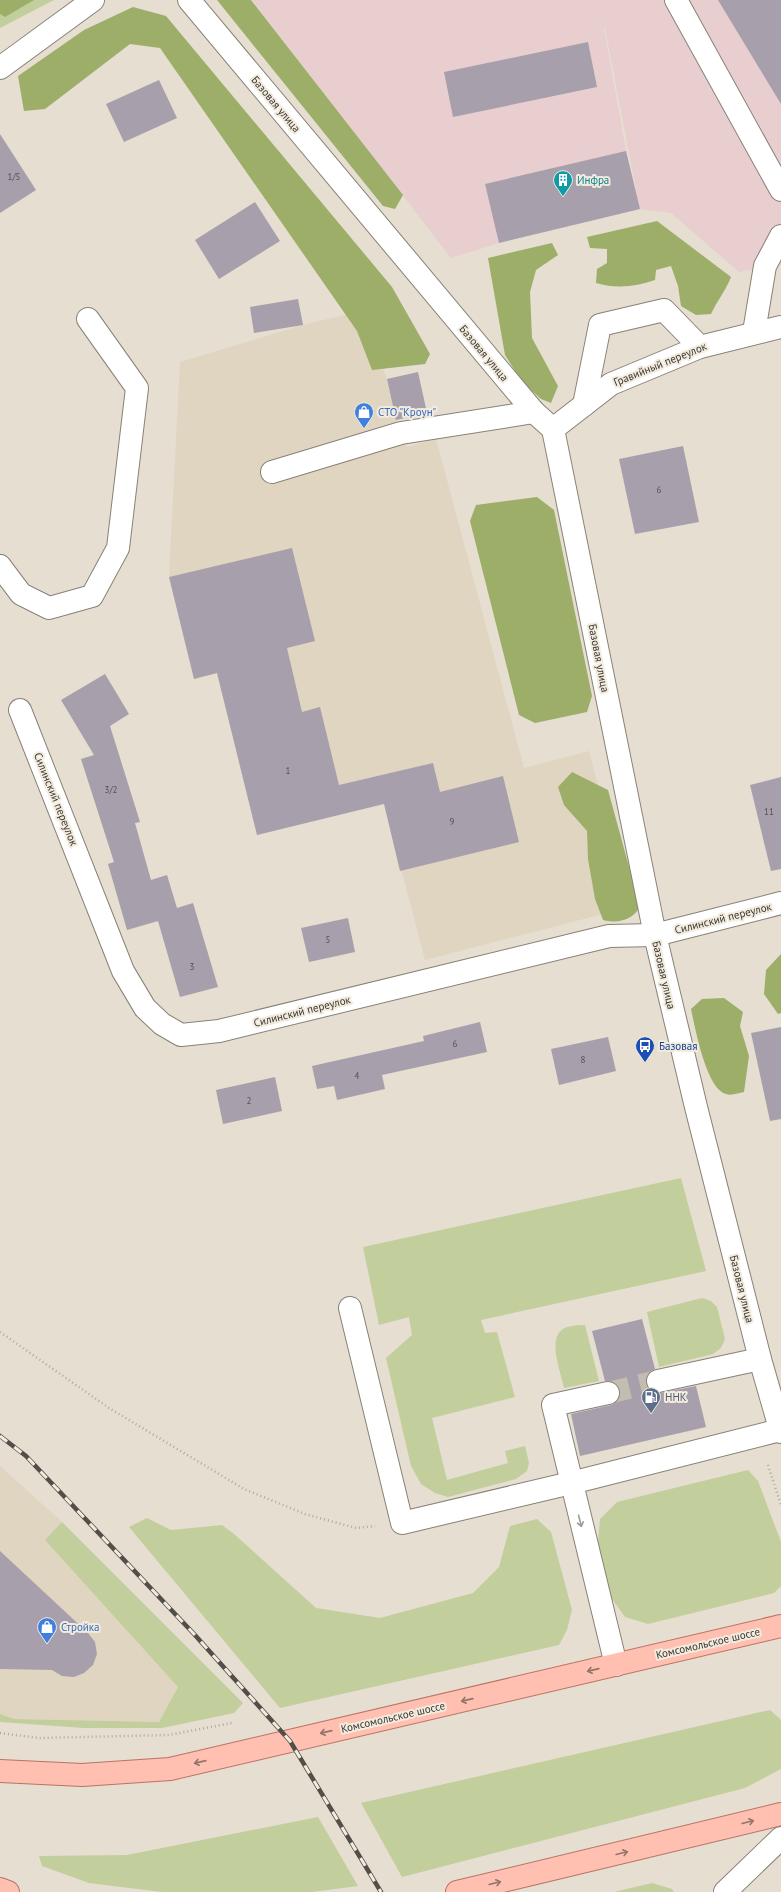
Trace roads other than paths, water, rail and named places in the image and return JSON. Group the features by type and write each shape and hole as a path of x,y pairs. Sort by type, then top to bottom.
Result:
{"main road":[{"name":"Комсомольское шоссе","path":"0,1771 82,1775 170,1769 781,1626"},
{"path":"458,1892 781,1814"},
{"path":"0,1889 8,1892"}],"street":[{"path":"0,68 93,0"},
{"name":"Базовая улица","path":"189,0 534,412 553,429 655,935 696,1107 760,1359 781,1431"},
{"path":"676,0 781,190"},
{"path":"754,332 765,266 781,236"},
{"path":"584,405 600,325 664,310 700,346"},
{"path":"0,566 22,594 48,608 92,596 118,548 137,388 88,319"},
{"name":"Гравийный переулок","path":"553,429 611,384 700,346 754,332 781,327"},
{"path":"272,472 401,432 534,412"},
{"name":"Силинский переулок","path":"20,710 123,971 145,1008 162,1024 181,1035 219,1031 609,936 655,935 781,903"},
{"path":"350,1308 402,1523 571,1484 781,1431"},
{"path":"658,1381 760,1359"},
{"path":"608,1393 553,1405 616,1665"},
{"path":"725,1892 781,1838"}],"tunnel":[{"path":"608,1393 658,1381"}],"railway":[{"path":"0,1436 26,1456 194,1634 290,1741 381,1892"}],"place":[{"name":"Инфра","path":"563,197"},
{"name":"СТО \"Кроун\"","path":"364,429"},
{"name":"Базовая","path":"645,1063"},
{"name":"ННК","path":"651,1414"},
{"name":"Стройка","path":"47,1644"}]}
